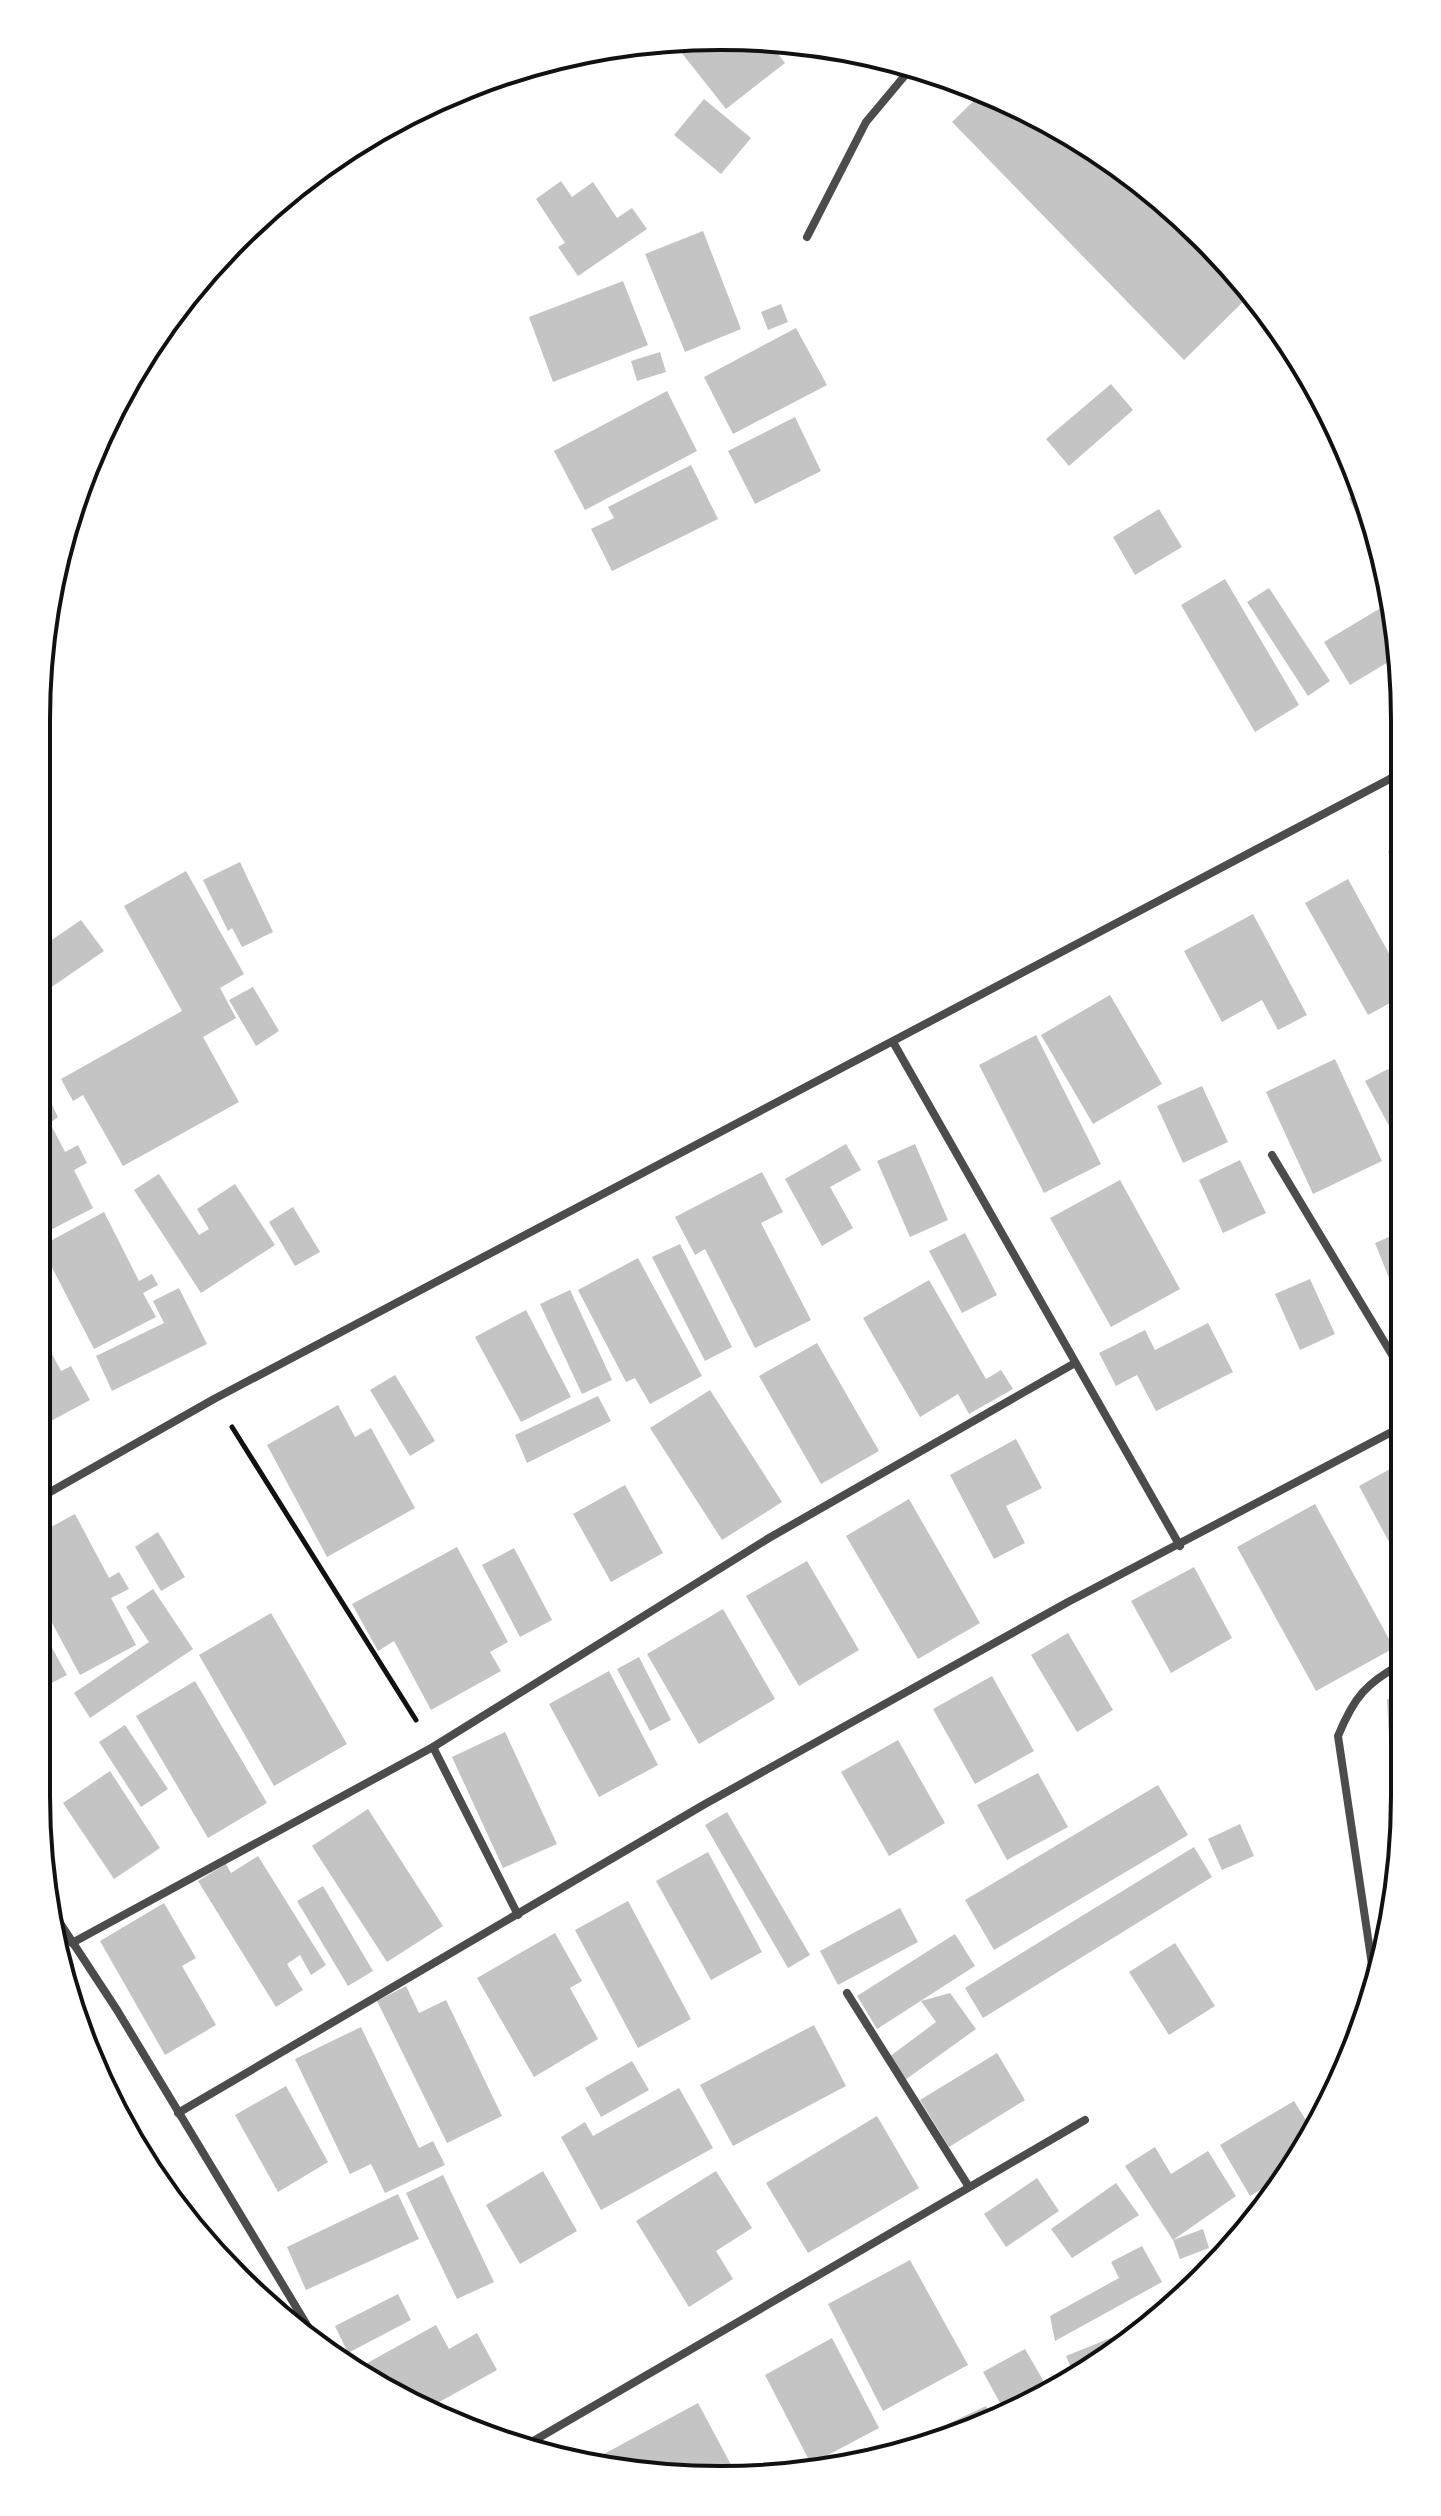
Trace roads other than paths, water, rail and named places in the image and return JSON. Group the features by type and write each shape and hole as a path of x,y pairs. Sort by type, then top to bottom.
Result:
{"street":[{"path":"807,237 866,122 904,76"},
{"path":"50,1492 214,1399 1391,778"},
{"path":"893,1042 1180,1546"},
{"path":"1272,1155 1391,1353"},
{"path":"72,1943 433,1747 769,1538 1075,1363"},
{"path":"178,2113 705,1804 1054,1610 1391,1432"},
{"path":"1371,1957 1338,1736 1350,1707 1372,1680 1391,1670"},
{"path":"433,1747 518,1915"},
{"path":"64,1930 304,2321"},
{"path":"847,1993 969,2187"},
{"path":"536,2440 1085,2120"}]}
